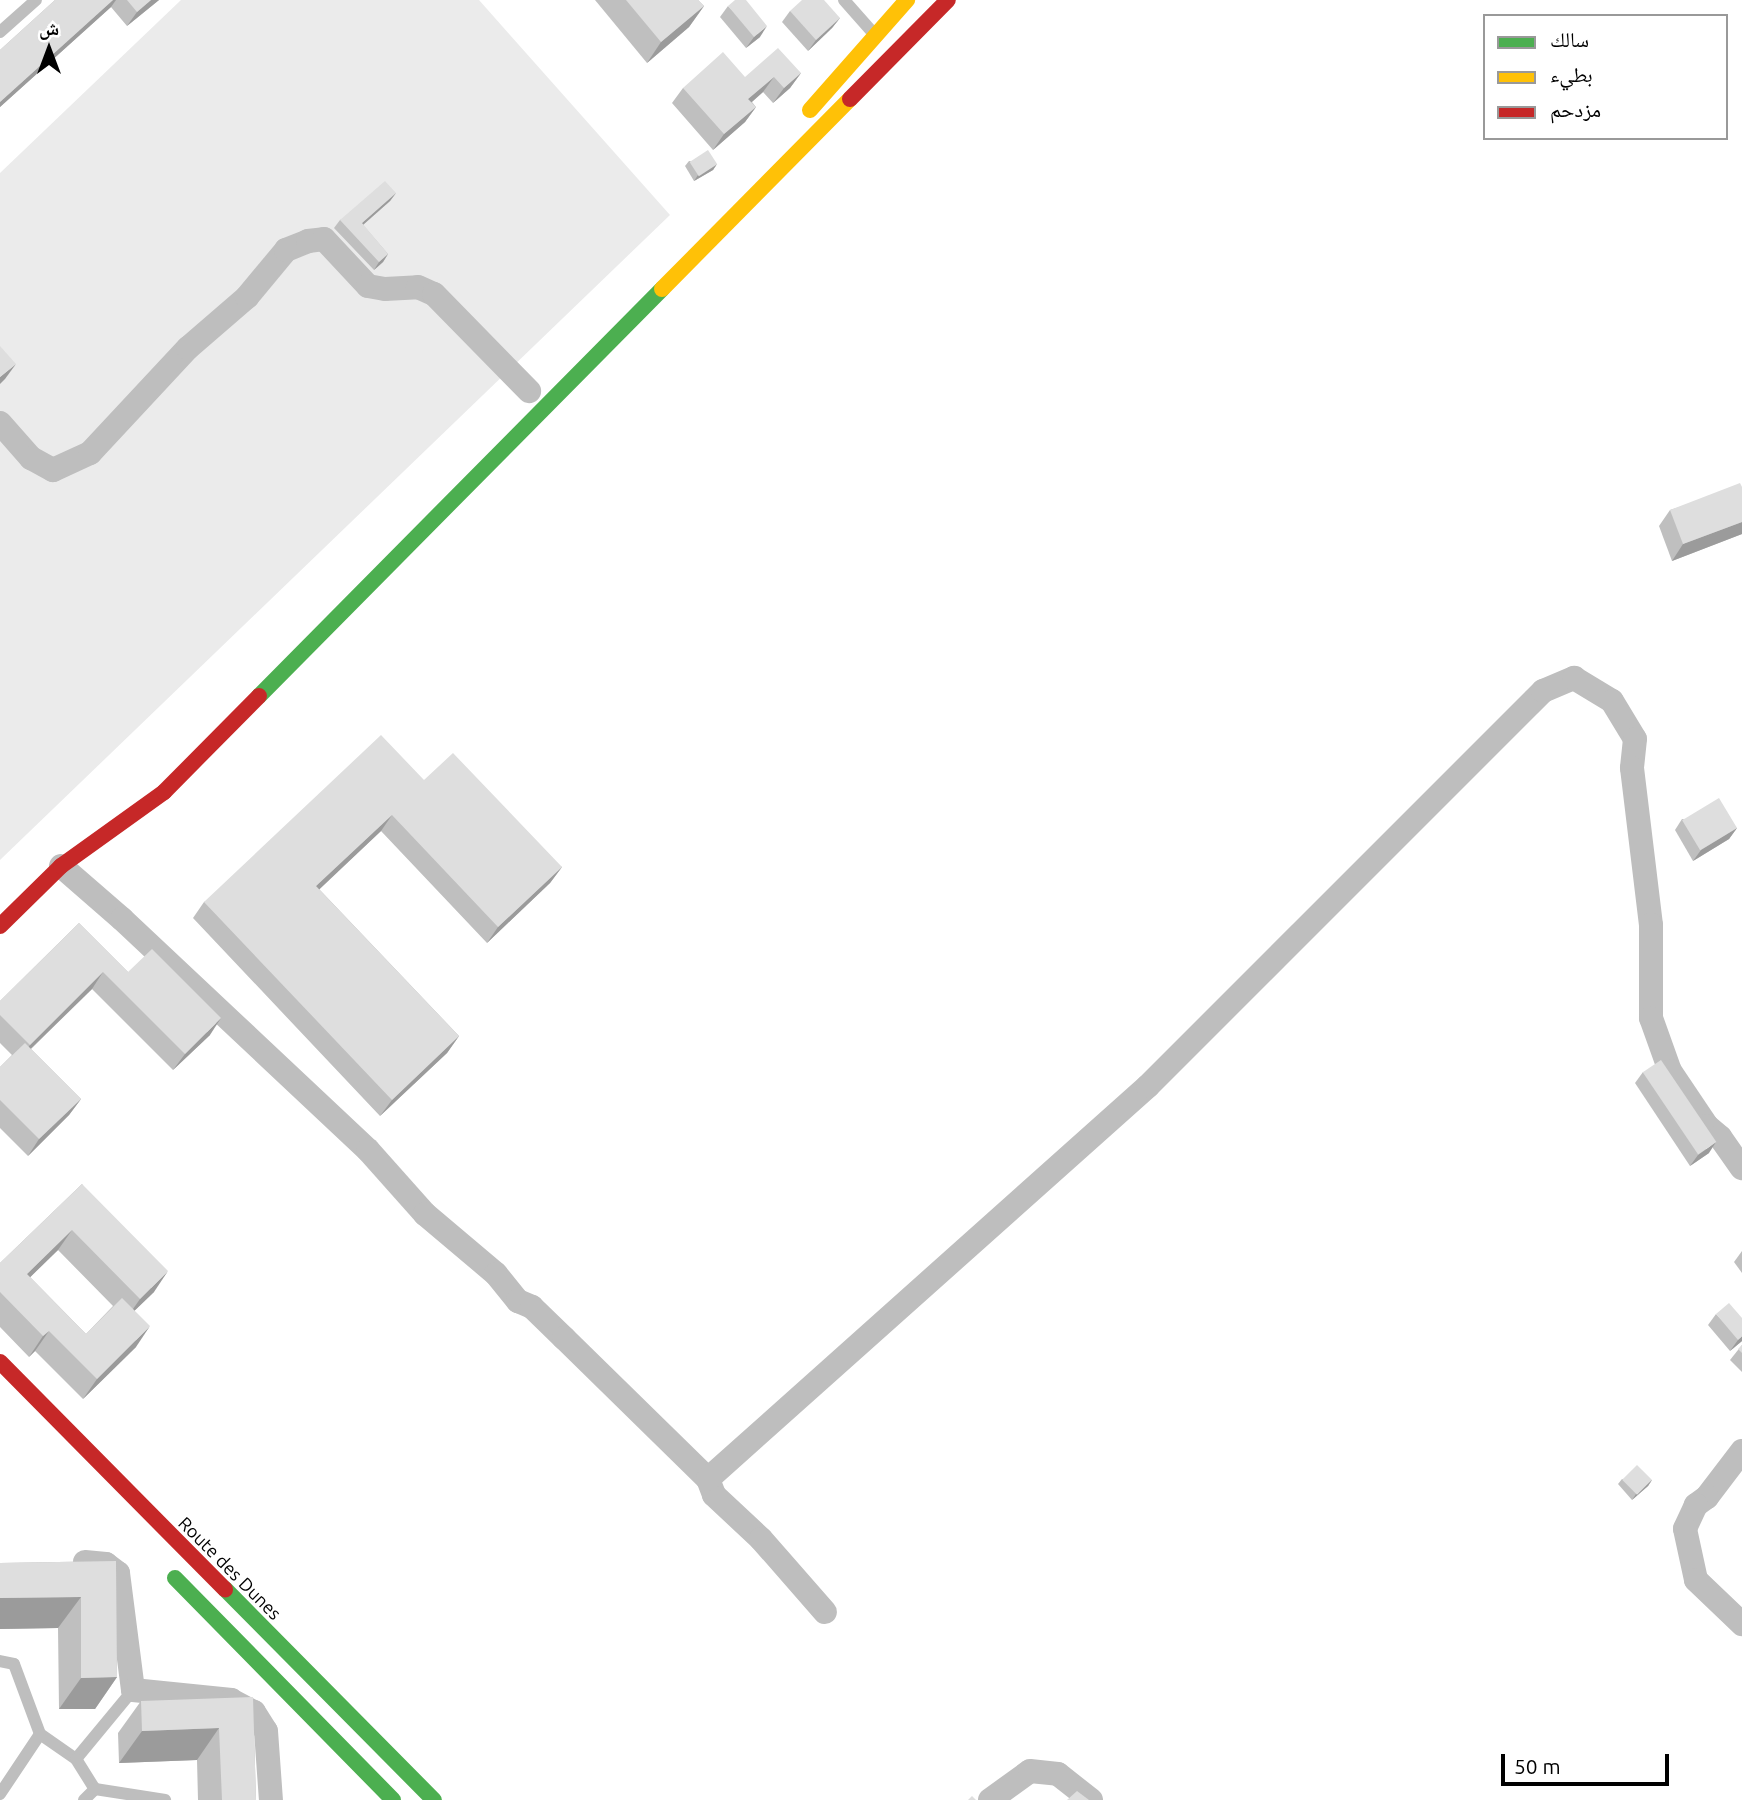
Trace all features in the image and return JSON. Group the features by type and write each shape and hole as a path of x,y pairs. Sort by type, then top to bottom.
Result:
{"street":[{"path":"796,126 909,0"},
{"path":"0,926 61,866 164,792 948,0"},
{"path":"0,423 31,458 53,470 90,453 188,348 247,297 286,250 308,241 324,239 368,286 418,287 434,294 529,392"},
{"path":"708,1479 1148,1086 1543,691 1574,678 1612,701 1635,739 1632,768 1651,925 1651,1018 1670,1072 1707,1126 1720,1137 1742,1168"},
{"path":"61,866 122,919 368,1150 425,1214 496,1273 518,1301 533,1307 708,1479 714,1495 761,1539 825,1612"},
{"name":"Route des Dunes","path":"0,1362 434,1800"},
{"path":"1742,1451 1707,1497 1696,1505 1685,1529 1696,1580 1742,1624"},
{"path":"66,1563 106,1564 118,1573 133,1689 231,1700 254,1712 266,1731 271,1800"},
{"path":"163,1566 393,1800"},
{"path":"990,1800 1030,1771 1058,1774 1091,1800"}],"lane":[{"path":"0,32 36,0"},
{"path":"844,0 875,36"},
{"path":"909,0 929,19"},
{"path":"0,1661 14,1664 40,1734 76,1759 95,1789 165,1800"},
{"path":"76,1759 133,1689"},
{"path":"0,1794 40,1734"},
{"path":"84,1800 95,1789"}],"shaded area":[{"path":"181,0 479,0 670,215 0,860 0,173"}],"building":[{"path":"55,0 113,0 0,102 0,50"},
{"path":"127,0 151,0 137,12"},
{"path":"626,0 698,0 704,6 661,42"},
{"path":"735,0 746,0 767,26 754,37 728,6"},
{"path":"802,0 824,0 840,18 816,40 790,11"},
{"path":"778,48 801,73 784,88 774,77 748,99 756,107 724,134 683,88 723,52 745,77"},
{"path":"708,150 717,164 699,176 690,162"},
{"path":"385,181 396,193 362,223 388,254 379,262 340,220"},
{"path":"0,346 16,364 0,377"},
{"path":"1740,483 1742,522 1683,544 1670,510"},
{"path":"381,735 424,780 453,753 562,867 498,927 392,815 316,886 459,1036 392,1100 204,902"},
{"path":"1719,798 1737,828 1700,850 1682,820"},
{"path":"79,923 128,972 152,949 221,1018 185,1054 103,972 30,1045 0,1015 0,1001"},
{"path":"25,1043 81,1099 39,1139 0,1100 0,1067"},
{"path":"1661,1060 1716,1142 1698,1154 1643,1072"},
{"path":"82,1184 168,1271 140,1299 72,1230 27,1274 86,1334 122,1298 150,1326 97,1379 49,1331 43,1336 0,1292 0,1263"},
{"path":"1729,1303 1742,1318 1742,1336 1738,1340 1716,1314"},
{"path":"1637,1465 1652,1480 1637,1495 1622,1480"},
{"path":"116,1561 117,1677 81,1678 81,1597 0,1598 0,1563"},
{"path":"253,1697 256,1800 222,1800 219,1728 142,1731 141,1701"},
{"path":"1077,1791 1089,1800 1067,1800"}],"traffic: fast":[{"path":"259,696 662,289"},
{"path":"175,1578 393,1800"},
{"path":"225,1589 434,1800"}],"traffic: slow":[{"path":"810,110 907,0"},
{"path":"662,289 850,99"}],"traffic: jam":[{"path":"850,99 948,0"},
{"path":"0,926 61,866 164,792 259,696"},
{"path":"0,1362 225,1589"}]}
